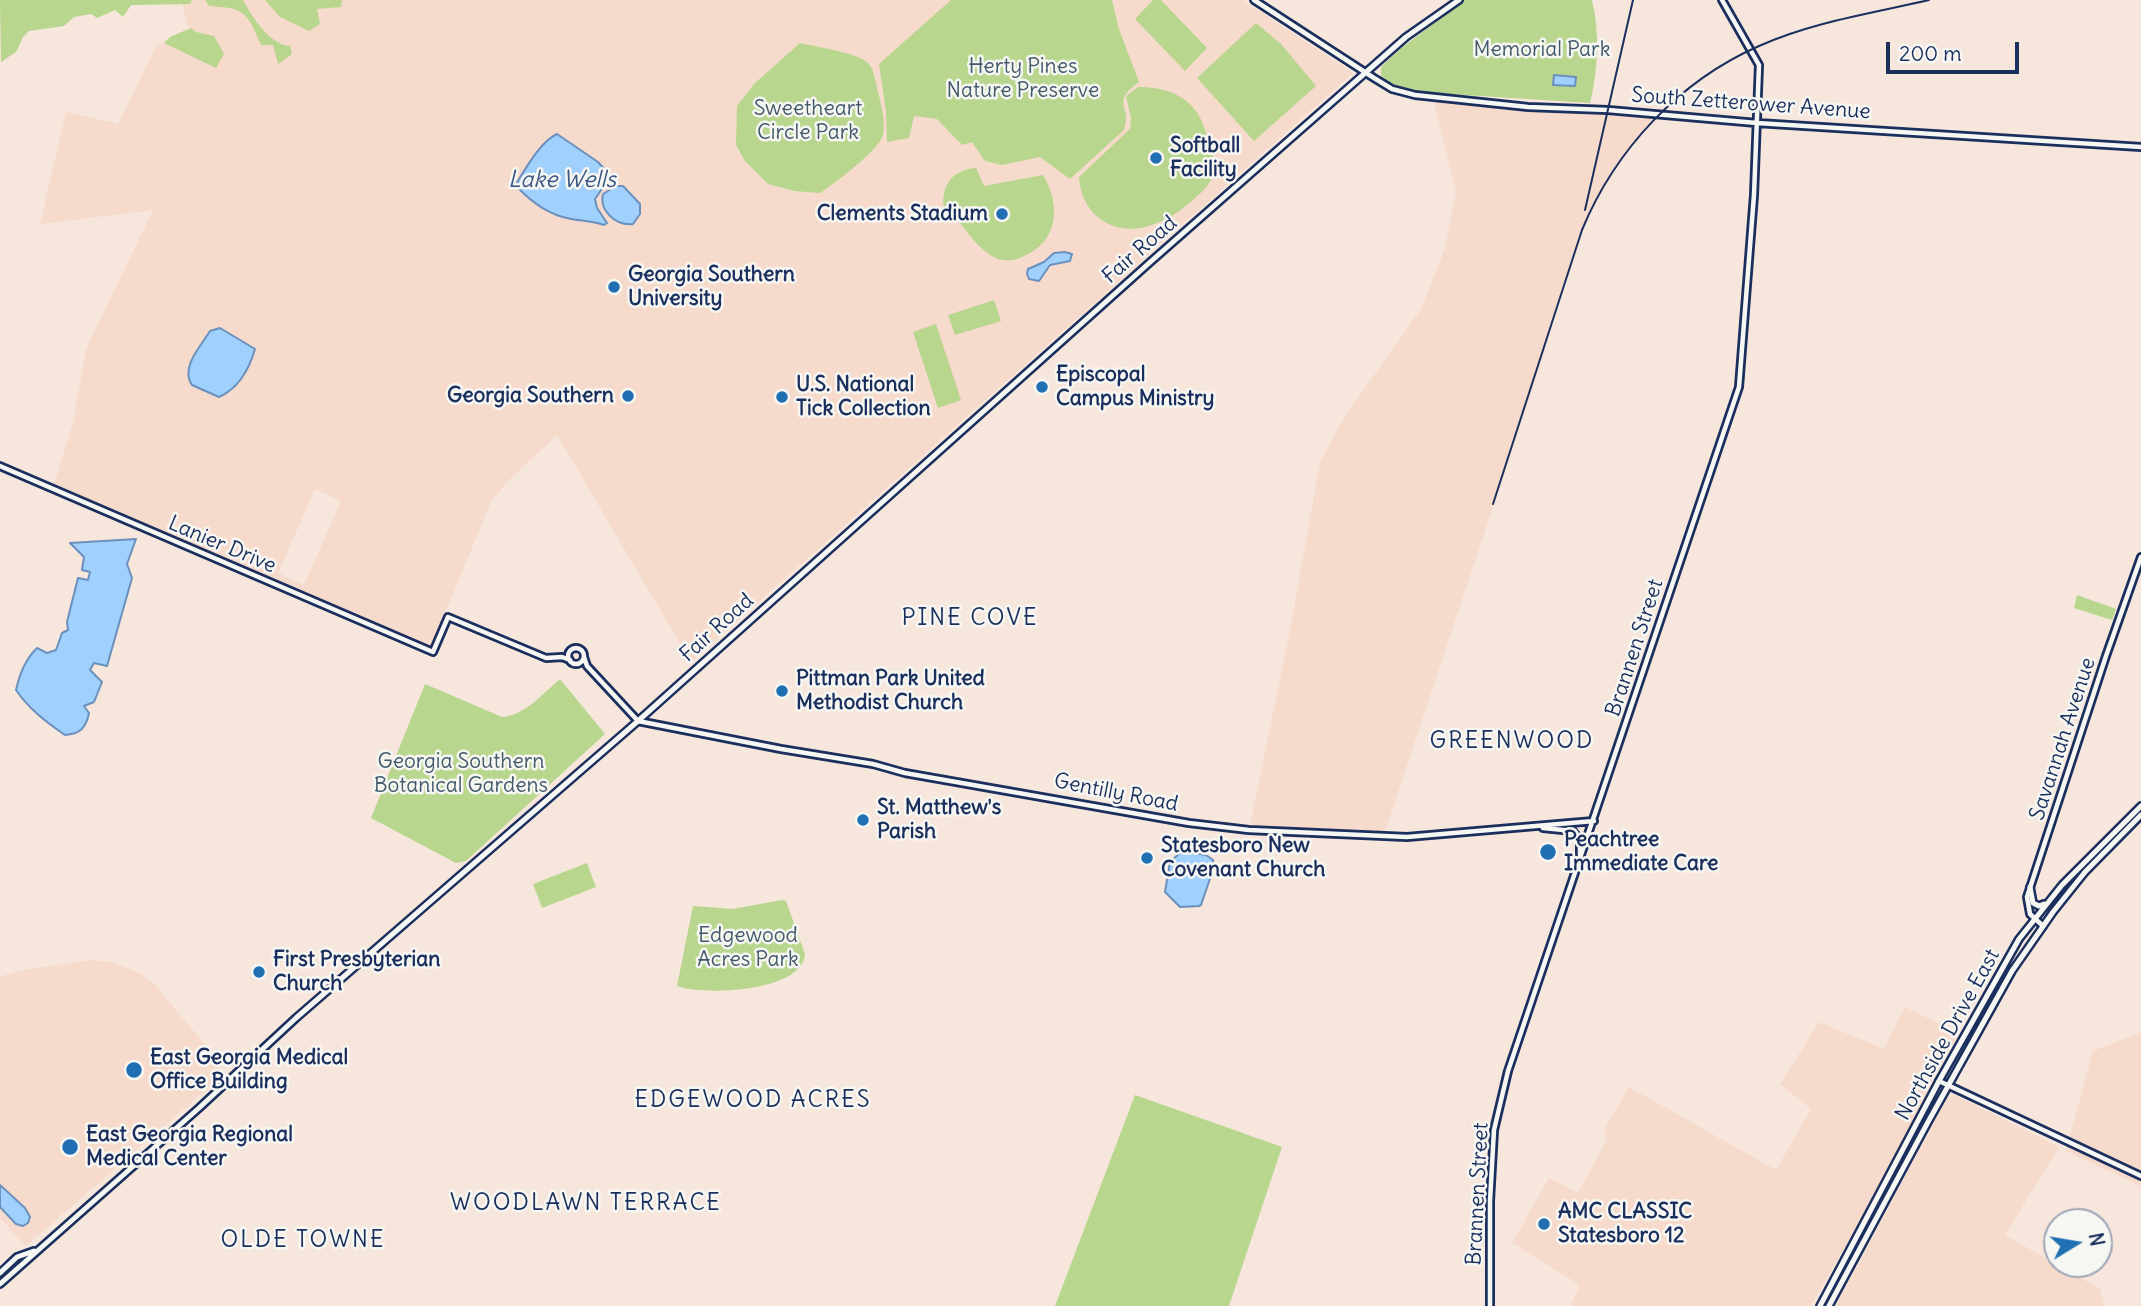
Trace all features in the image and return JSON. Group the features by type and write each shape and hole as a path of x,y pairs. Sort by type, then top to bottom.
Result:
{"main road":[{"name":"Fair Road","path":"0,1284 199,1108 296,1018 638,721 1040,358 1406,37 1459,0"},
{"name":"Northside Drive East","path":"1820,1306 1994,980 2047,903 2141,806"},
{"name":"Northside Drive East","path":"1829,1306 2003,986 2043,926 2085,872 2141,815"},
{"path":"2031,887 2033,903 2039,906 2047,903"},
{"path":"0,1273 18,1257 37,1251"}],"street":[{"name":"South Zetterower Avenue","path":"1254,0 1391,89 1436,99 1536,108 2141,147"},
{"name":"Brannen Street","path":"1490,1306 1490,1201 1494,1130 1508,1071 1739,387 1759,65 1722,0"},
{"name":"Lanier Drive","path":"0,466 433,652 447,617 546,658 562,657"},
{"name":"Savannah Avenue","path":"2034,919 2027,906 2031,887 2141,557"},
{"path":"562,657 579,649 587,666"},
{"path":"570,651 570,660"},
{"path":"562,657 575,664 587,666 638,721"},
{"path":"580,663 584,657"},
{"name":"Gentilly Road","path":"638,721 830,756 905,773 1189,823 1249,830 1383,838 1440,836 1594,821"},
{"path":"1517,828 1563,828 1573,831 1581,845 1578,866"},
{"path":"2034,919 2043,926"},
{"path":"1939,1081 2141,1176"}],"shaded area":[{"name":"Georgia Southern University","path":"181,0 1243,0 1353,73 691,662 557,435 508,481 491,502 431,647 54,484 73,423 86,349 153,210 40,224 66,112 118,124 157,45 189,29","holes":["315,489 341,501 304,585 278,573"]},
{"path":"1433,98 1536,108 1661,114 1639,136 1613,170 1591,210 1575,251 1537,374 1383,838 1249,830 1291,625 1320,462 1345,416 1421,309 1445,248 1456,193"},
{"name":"East Georgia Regional Medical Center","path":"91,960 125,967 142,974 156,986 218,1060 221,1077 26,1246 0,1218 0,977 18,971"},
{"path":"1905,1007 1959,1033 1867,1208 1811,1306 1570,1306 1580,1285 1512,1243 1549,1178 1578,1193 1607,1140 1605,1127 1629,1087 1776,1170 1811,1109 1780,1084 1819,1022 1884,1049"},
{"path":"2141,1032 2141,1186 2066,1151 2093,1051"},
{"path":"1954,1095 2059,1147 2005,1235 2043,1257 2043,1278 2081,1278 2100,1289 2104,1306 1836,1306 1947,1098"}],"green space":[{"path":"0,0 192,0 190,4 131,5 123,17 115,10 97,18 91,14 74,17 64,26 29,31 16,52 1,62"},
{"path":"205,0 243,0 262,29 275,41 290,46 292,54 278,64 273,45 261,45 252,25 243,14 230,8 209,6"},
{"path":"265,0 342,0 341,7 317,9 320,24 309,31 280,17"},
{"name":"Herty Pines Nature Preserve","path":"951,0 1112,0 1119,29 1139,82 1123,100 1126,115 1124,130 1070,179 1040,157 1002,165 985,161 972,142 962,145 937,119 914,116 909,138 887,142 879,64"},
{"path":"1153,0 1161,0 1207,48 1185,71 1135,19"},
{"name":"Memorial Park","path":"1465,0 1592,0 1597,52 1590,103 1418,92 1394,85 1381,76 1381,67 1400,49"},
{"path":"1256,23 1281,44 1316,86 1254,141 1197,78"},
{"path":"191,28 196,32 214,36 224,54 216,68 164,43 170,37"},
{"name":"Sweetheart Circle Park","path":"800,43 845,53 867,62 874,76 884,119 880,141 865,158 820,193 794,191 768,184 745,161 736,145 737,106 754,84"},
{"name":"Softball Facility","path":"1138,87 1168,91 1192,106 1207,136 1213,157 1213,170 1205,188 1185,207 1145,227 1120,228 1109,224 1092,211 1085,201 1079,177 1130,129 1131,118 1126,96"},
{"name":"Clements Stadium","path":"976,168 984,186 1043,175 1053,198 1053,221 1050,232 1036,249 1015,259 998,259 978,245 953,215 945,214 944,197 948,183 959,173"},
{"path":"994,300 1001,321 955,335 948,315"},
{"path":"936,324 961,400 938,408 913,332"},
{"path":"2077,595 2116,609 2112,620 2074,608"},
{"name":"Georgia Southern Botanical Gardens","path":"560,679 605,734 466,861 456,863 371,818 425,684 502,717 526,708"},
{"path":"587,863 596,887 542,908 533,884"},
{"name":"Edgewood Acres Park","path":"786,901 805,954 800,967 788,976 750,988 708,991 677,986 693,906 733,909"},
{"path":"1135,1095 1282,1147 1229,1306 1055,1306"}],"water":[{"path":"1554,75 1576,77 1575,86 1553,85"},
{"name":"Lake Wells","path":"557,134 598,162 608,173 606,183 595,199 597,208 607,223 604,225 556,215 518,188 516,184 534,156"},
{"path":"616,186 623,186 640,204 640,214 633,224 615,220 603,206 603,194"},
{"path":"1054,253 1072,254 1070,261 1050,265 1039,281 1029,279 1028,269 1044,262"},
{"path":"220,328 255,349 242,377 232,389 219,397 192,385 188,371 193,357 210,331"},
{"path":"136,539 127,564 132,578 107,666 94,663 90,670 102,682 94,702 84,706 89,713 84,726 78,732 65,735 38,715 16,690 21,672 37,648 47,653 56,650 62,633 68,630 67,622 78,578 88,580 90,572 82,570 84,557 70,543"},
{"path":"1182,851 1206,855 1213,860 1214,867 1199,906 1180,907 1165,892 1170,862"},
{"path":"0,1185 25,1208 30,1217 28,1223 23,1226 16,1224 0,1207"}],"railway":[{"path":"1585,210 1633,0"},
{"path":"1493,504 1582,230 1612,172 1631,146 1653,121 1702,78 1759,46 1821,24 1929,0"}],"place":[{"name":"Softball Facility","path":"1156,158"},
{"name":"Clements Stadium","path":"1002,214"},
{"name":"Georgia Southern University","path":"614,287"},
{"name":"Episcopal Campus Ministry","path":"1042,387"},
{"name":"Georgia Southern","path":"628,396"},
{"name":"U.S. National Tick Collection","path":"782,397"},
{"name":"Pittman Park United Methodist Church","path":"782,691"},
{"name":"St. Matthew's Parish","path":"863,820"},
{"name":"Peachtree Immediate Care","path":"1548,852"},
{"name":"Statesboro New Covenant Church","path":"1147,858"},
{"name":"First Presbyterian Church","path":"259,972"},
{"name":"East Georgia Medical Office Building","path":"134,1070"},
{"name":"East Georgia Regional Medical Center","path":"70,1147"},
{"name":"AMC CLASSIC Statesboro 12","path":"1544,1224"}],"district":[{"name":"PINE COVE","path":"970,618"},
{"name":"GREENWOOD","path":"1512,741"},
{"name":"EDGEWOOD ACRES","path":"753,1100"},
{"name":"WOODLAWN TERRACE","path":"586,1203"},
{"name":"OLDE TOWNE","path":"303,1240"}]}
